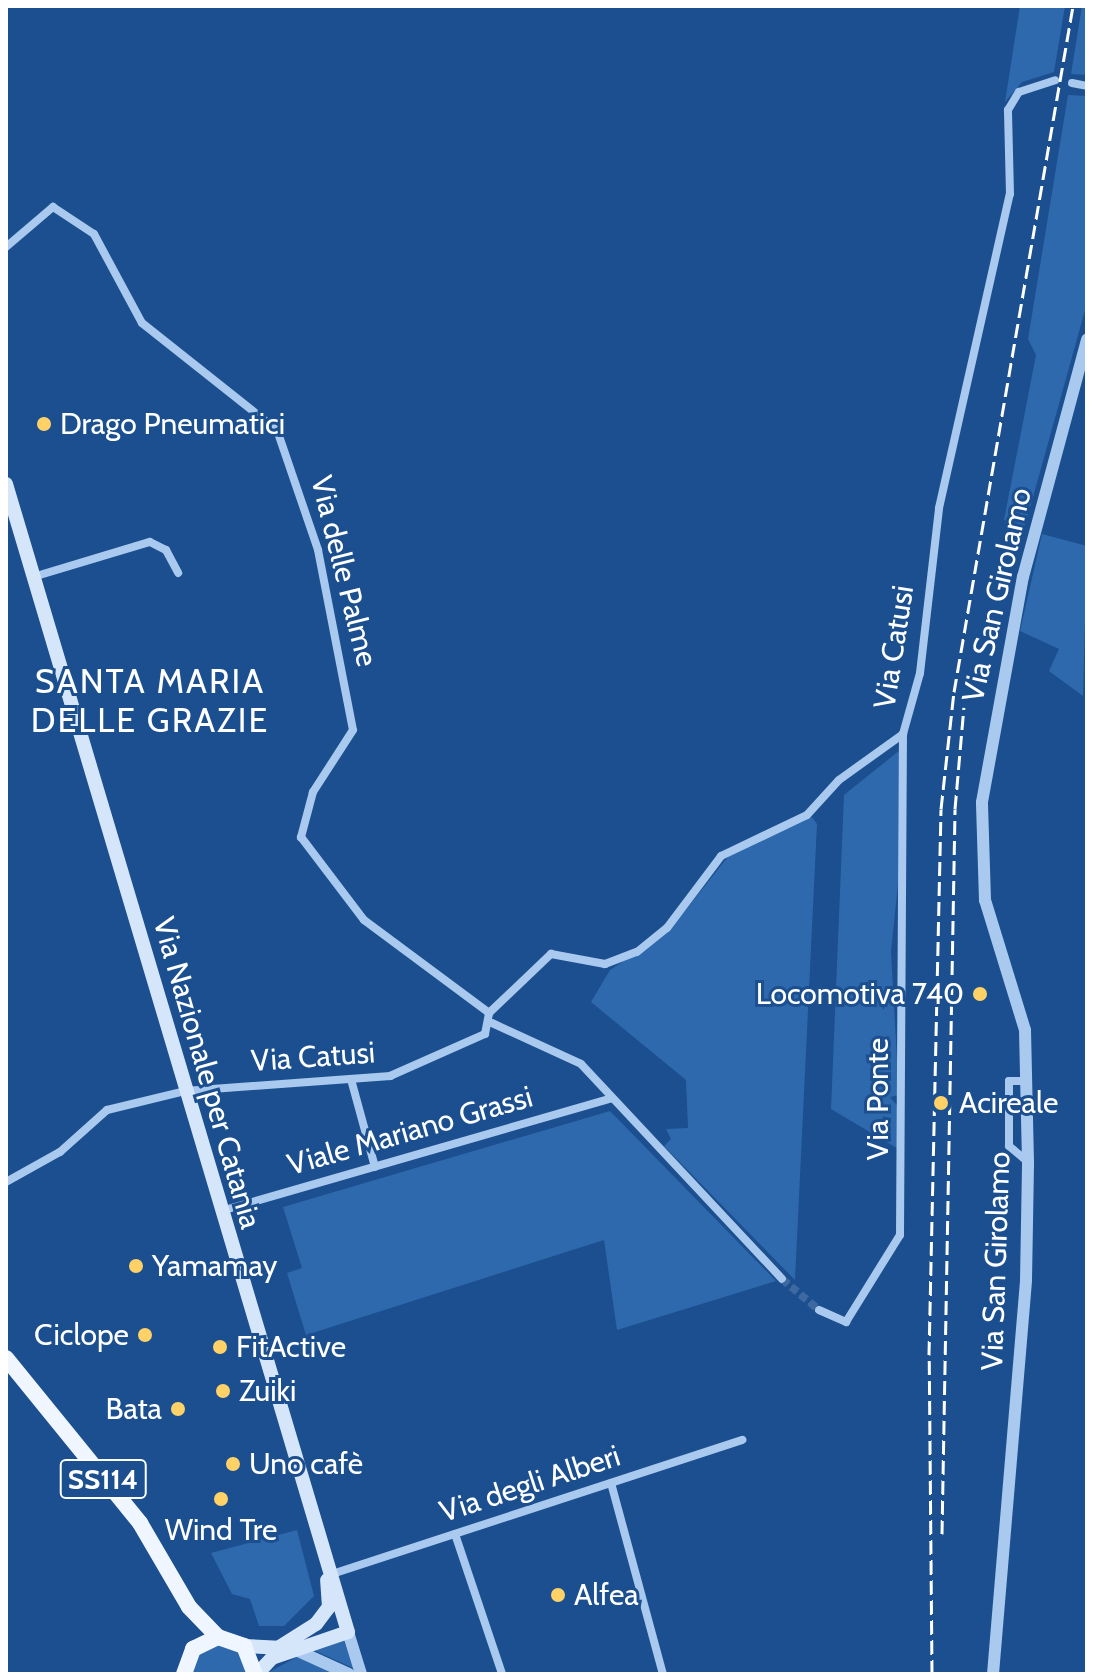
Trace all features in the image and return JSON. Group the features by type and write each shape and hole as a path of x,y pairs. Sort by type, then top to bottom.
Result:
{"main road":[{"name":"Via Nazionale per Catania","path":"6,484 220,1211 348,1632"},
{"name":"SS114","path":"6,1358 140,1523 189,1607"},
{"path":"244,1646 256,1674 297,1642 326,1613 330,1575"},
{"path":"189,1607 218,1637 265,1652 348,1632"},
{"path":"184,1674 193,1649 189,1607"},
{"path":"193,1649 218,1637"}],"street":[{"name":"Via Catusi","path":"489,1013 551,954 605,964 637,952 667,928 721,856 807,815 839,780 903,734 920,673 939,508 1010,194 1008,110 1019,92 1055,80"},
{"path":"1072,83 1087,86"},
{"name":"Via delle Palme","path":"6,247 53,207 94,234 142,323 277,430 318,550 353,730 313,792 301,837 364,920 489,1013"},
{"name":"Via San Girolamo","path":"993,1674 1026,1280 1028,1162 1022,1009 985,900 982,802 1023,577 1087,339"},
{"path":"33,577 150,542 166,550 178,573"},
{"name":"Via Ponte","path":"819,1310 846,1322 900,1235 903,734"},
{"path":"489,1013 492,1023 581,1064 782,1279"},
{"name":"Via Catusi","path":"6,1182 60,1152 107,1110 185,1091 352,1083 390,1076 485,1034 492,1023"},
{"path":"1026,1081 1009,1081 1009,1146 1028,1162"},
{"path":"352,1083 375,1167"},
{"name":"Viale Mariano Grassi","path":"220,1211 612,1098"},
{"name":"Via degli Alberi","path":"330,1575 743,1440"},
{"path":"611,1483 663,1674"},
{"path":"455,1534 502,1674"},
{"name":"Via Nazionale per Catania","path":"348,1632 361,1674"},
{"path":"297,1642 349,1674"}],"shaded area":[{"path":"1020,6 1065,6 1054,72 1022,82 1005,102"},
{"path":"1082,6 1087,6 1087,75 1071,74"},
{"path":"1068,95 1087,96 1087,303 1025,526 1004,520 1036,355 1028,339"},
{"path":"1042,534 1087,546 1083,696 1049,671 1059,649 1020,631"},
{"path":"900,750 904,825 891,952 899,1095 890,1097 901,1110 900,1150 831,1109 844,795"},
{"path":"812,817 817,824 795,1280 664,1146 671,1139 666,1129 688,1128 686,1080 591,1002 610,970 670,930 734,849"},
{"path":"610,1111 776,1281 617,1330 604,1240 306,1335 287,1273 302,1268 283,1207"},
{"path":"297,1530 314,1596 284,1626 259,1626 250,1599 232,1594 211,1553"},
{"path":"343,1638 353,1668 311,1649"},
{"path":"218,1642 237,1649 248,1674 188,1674 193,1656"},
{"path":"299,1656 342,1674 265,1674"}],"tunnel":[{"path":"782,1279 819,1310"}],"railway":[{"path":"932,1674 929,1355 941,809 954,692 1073,6"},
{"path":"942,1534 955,809 964,707"}],"place":[{"name":"Drago Pneumatici","path":"44,424"},
{"name":"Locomotiva 740","path":"980,994"},
{"name":"Acireale","path":"941,1103"},
{"name":"Yamamay","path":"136,1266"},
{"name":"Ciclope","path":"145,1335"},
{"name":"FitActive","path":"220,1347"},
{"name":"Zuiki","path":"223,1391"},
{"name":"Bata","path":"178,1409"},
{"name":"Uno cafè","path":"233,1464"},
{"name":"Wind Tre","path":"221,1499"},
{"name":"Alfea","path":"558,1595"}],"district":[{"name":"SANTA MARIA DELLE GRAZIE","path":"150,700"}]}
